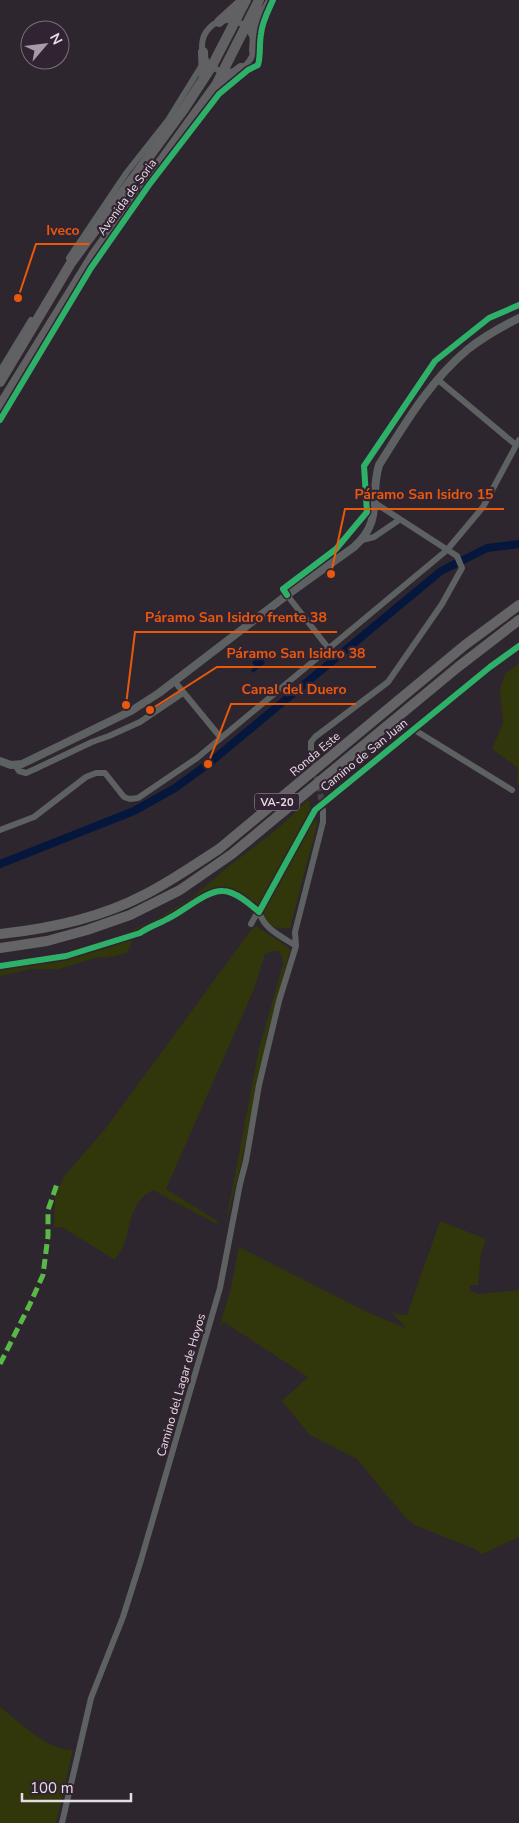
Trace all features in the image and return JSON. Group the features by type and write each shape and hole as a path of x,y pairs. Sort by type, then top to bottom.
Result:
{"highway":[{"name":"Ronda Este","path":"0,934 35,930 105,911 142,896 179,875 225,844 458,651 519,605"},
{"name":"Ronda Este","path":"0,948 47,941 87,930 130,915 180,890 232,854 458,667 519,620"}],"main road":[{"name":"Avenida de Soria","path":"0,382 71,263 184,109 204,78 208,65 235,21 244,0"},
{"path":"219,22 244,0"},
{"name":"Avenida de Soria","path":"0,406 94,254 216,85 258,1"},
{"path":"254,51 258,1"},
{"path":"203,52 208,65"},
{"path":"216,85 241,68"}],"street":[{"path":"257,22 269,0"},
{"path":"203,52 204,36 212,26 226,20 235,21 246,27 253,41 254,51 246,64 241,68 222,72 208,65"},
{"name":"Avenida de Soria","path":"0,371 76,247 127,172 208,65"},
{"path":"0,761 11,765 22,764 131,711 175,682 287,595 362,540 371,526 375,504 375,478 379,465 422,397 437,379 474,345 519,318"},
{"path":"0,830 34,817 86,778 96,773 105,772 124,797 130,799 138,798 178,773 447,550 483,507 518,442 437,379"},
{"path":"311,750 311,742 315,736 388,682 442,604 462,568 456,556 375,504"},
{"path":"362,540 374,537 399,520"},
{"path":"287,595 329,649"},
{"name":"Camino de San Juan","path":"251,924 315,810 490,667 519,646"},
{"path":"175,682 221,738"},
{"path":"16,764 19,771 26,773 140,722 183,693"},
{"name":"Camino de San Juan","path":"413,729 512,790"},
{"name":"Camino del Lagar de Hoyos","path":"62,1823 91,1698 123,1617 136,1576 220,1288 246,1161 259,1085 296,946 296,932 323,822 323,810"},
{"path":"259,912 262,922 268,928 296,946"}],"green space":[{"path":"519,663 519,785 517,784 518,768 492,749 503,723 500,689 505,674"},
{"path":"308,799 312,812 257,907 228,890 219,889 139,930 132,939 127,953 104,958 98,957 59,969 31,969 0,976 0,963 47,957 95,944 163,915 196,894 282,825"},
{"path":"312,820 318,821 290,928 272,926 266,920 264,910"},
{"path":"256,926 289,948 290,951 268,1032 241,1165 225,1227 259,1049 283,964 279,951 265,954 254,989 166,1189 216,1220 218,1225 153,1190 140,1200 136,1206 125,1242 115,1260 62,1227 54,1227 55,1197 64,1176 106,1128 251,930"},
{"path":"440,1221 486,1239 481,1253 478,1285 469,1285 470,1291 478,1294 519,1290 519,1537 482,1554 475,1549 415,1525 405,1517 357,1459 310,1435 282,1401 308,1377 224,1322 220,1325 231,1288 239,1247 363,1310 407,1329 390,1310 397,1314 407,1315"},
{"path":"0,1707 44,1741 54,1746 73,1750 56,1823 0,1823"}],"water":[{"path":"260,656 265,663 253,673 251,670 255,667 252,662"}],"waterway":[{"path":"0,864 134,811 175,788 208,764 441,571 487,548 519,544"}],"tunnel":[{"path":"311,750 323,807"}],"marked path":[{"path":"0,1364 43,1275 48,1236 48,1210 57,1184"}],"cycle path":[{"path":"0,420 91,268 149,185 219,94 248,70 258,65 260,38 273,0"},
{"path":"287,595 283,589 336,549 367,512 364,466 435,361 489,318 519,305"},
{"path":"0,966 66,956 140,933 177,914 203,897 217,892 232,893 259,912 315,810 490,667 519,646"}],"place":[{"name":"Iveco","path":"18,298"},
{"name":"Páramo San Isidro 15","path":"331,574"},
{"name":"Páramo San Isidro frente 38","path":"126,705"},
{"name":"Páramo San Isidro 38","path":"150,710"},
{"name":"Canal del Duero","path":"208,764"}]}
